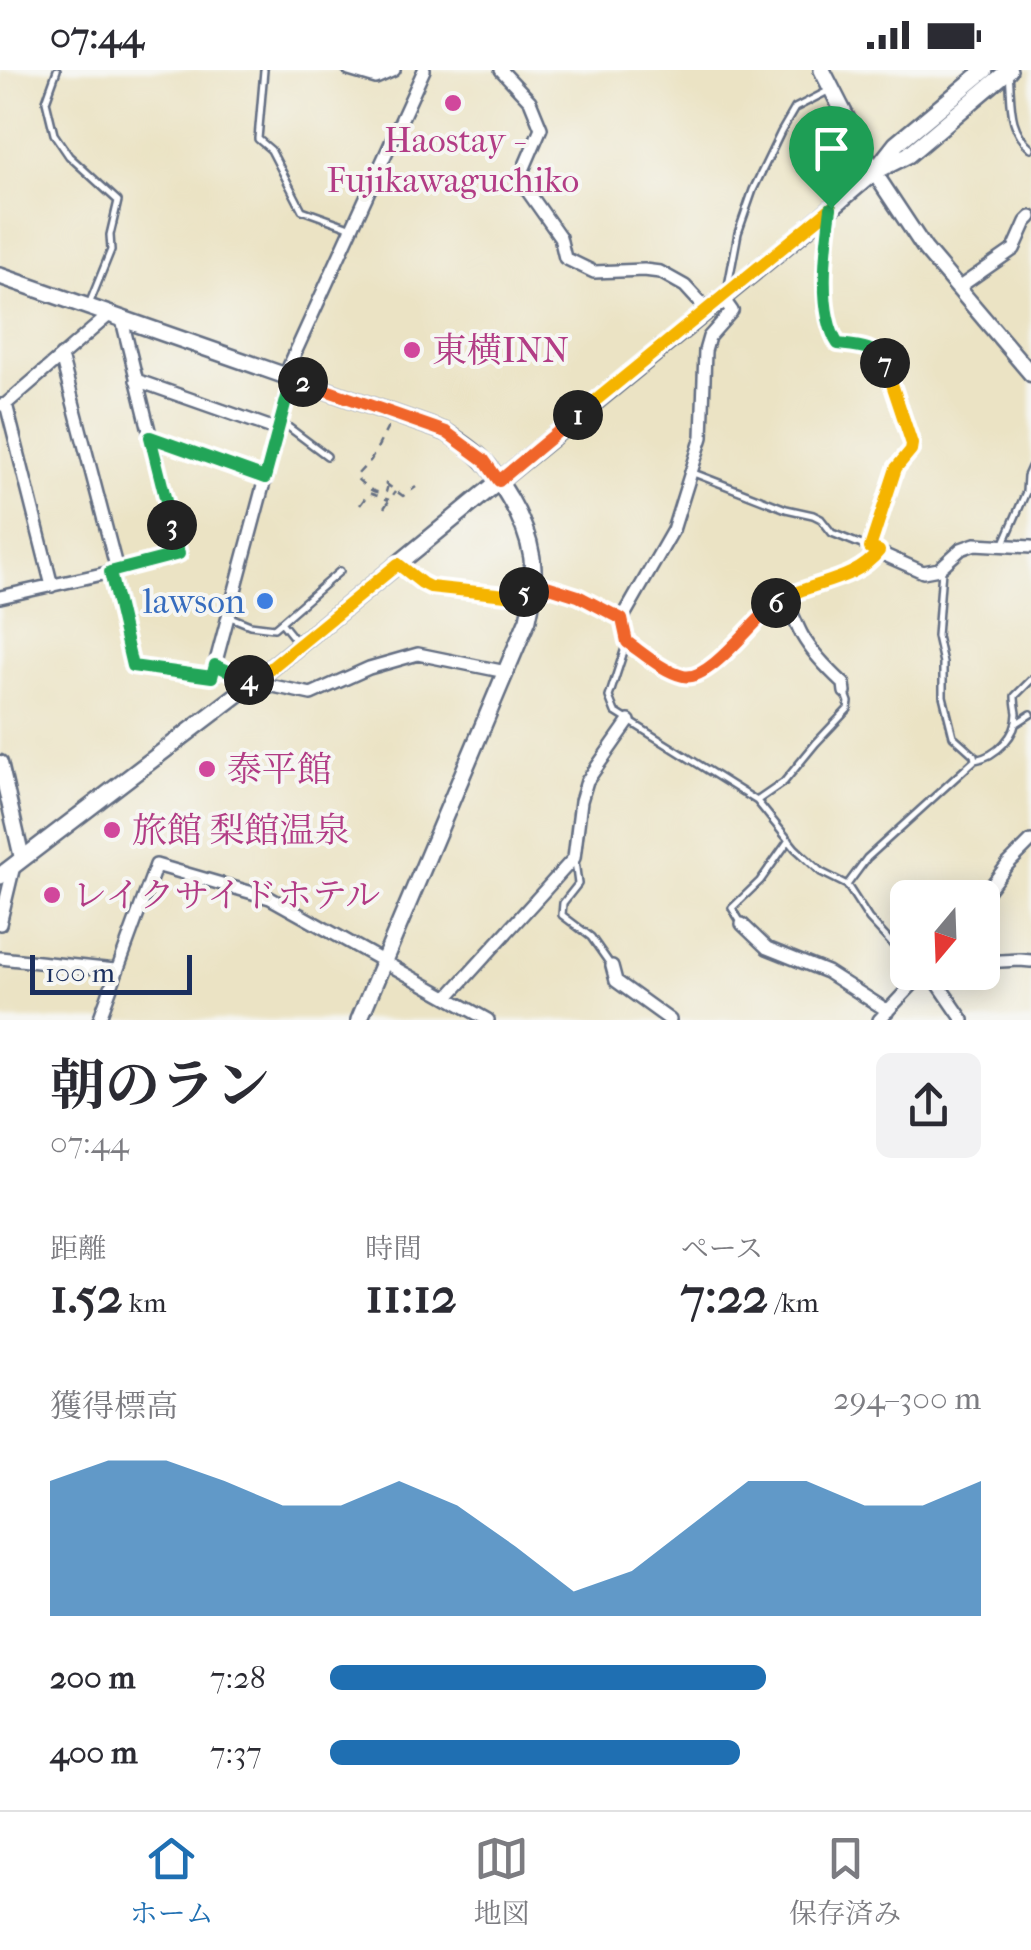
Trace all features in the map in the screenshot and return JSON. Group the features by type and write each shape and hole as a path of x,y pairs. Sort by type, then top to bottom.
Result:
{"main road":[{"path":"822,70 874,172"},
{"path":"12,867 254,682 874,172 896,144 985,70"},
{"path":"874,172 908,156 1009,70"},
{"path":"0,276 446,432 484,460 524,522 532,550 534,586 528,619 359,1020"}],"street":[{"path":"349,70 376,78 394,70"},
{"path":"61,356 114,571 132,666 212,677 289,377 424,70"},
{"path":"500,70 530,101 541,128 523,170 524,186 560,236 565,258 594,272 660,272 684,286 706,310"},
{"path":"832,90 836,70"},
{"path":"874,172 926,249 1031,374"},
{"path":"958,288 1014,249 1031,217"},
{"path":"534,586 578,596 622,619 673,530 702,437 705,351 709,337 732,311 724,295"},
{"path":"0,597 52,586 179,554 136,380 116,318 61,356 3,404 52,586"},
{"path":"136,380 279,426"},
{"path":"150,437 265,478"},
{"path":"874,550 922,572 938,569 961,549 975,544 1031,546"},
{"path":"783,598 802,634 844,684 845,692"},
{"path":"215,665 254,682 311,694 369,668 418,654 506,672"},
{"path":"448,997 574,858 580,800 587,781 629,720"},
{"path":"0,924 12,867 1,773"},
{"path":"995,880 1031,841"},
{"path":"99,1020 156,865 270,898 488,1020"},
{"path":"743,925 766,948 827,972 884,1016 908,990"},
{"path":"0,958 115,970"},
{"path":"1000,961 1031,961"},
{"path":"612,966 616,981 670,1020"},
{"path":"938,990 963,1020"}],"lane":[{"path":"57,70 46,101 54,134 70,156 118,200 110,235 111,250 88,308"},
{"path":"264,70 258,139 271,150 302,210 353,228"},
{"path":"1009,70 1014,127 1031,148"},
{"path":"724,295 738,233 753,190 781,132 796,108 832,90"},
{"path":"627,642 671,671 687,678 698,675 783,598 847,576 870,563 896,468 912,444 881,356 858,346 838,344 830,328 826,238 831,208"},
{"path":"279,426 327,456"},
{"path":"1002,545 1026,492 1031,468"},
{"path":"690,472 786,509 813,515 832,533 874,550"},
{"path":"398,564 430,587 506,595 534,586"},
{"path":"942,566 937,636 944,663 943,696 954,736 976,760"},
{"path":"228,616 250,625 274,628 340,571"},
{"path":"622,619 627,642 609,697 616,712 757,801 821,872 848,885 869,919 890,942"},
{"path":"281,622 299,645"},
{"path":"848,885 867,858 976,760 994,753 1005,742 1015,724 1015,696 1031,680"},
{"path":"757,801 784,782 848,709 845,692"},
{"path":"1015,724 1031,714"},
{"path":"743,925 732,908 760,881 789,840"},
{"path":"574,858 578,884 563,904 562,914 591,937 612,966"}],"path":[{"path":"393,412 371,460 355,477 382,494 386,484 402,496 416,488"},
{"path":"384,508 396,491"},
{"path":"360,506 369,493 390,500"}],"place":[{"name":"Haostay - Fujikawaguchiko","path":"453,103"},
{"name":"東横INN","path":"412,350"},
{"name":"lawson","path":"265,601"},
{"name":"泰平館","path":"207,769"},
{"name":"旅館 梨館温泉","path":"112,830"},
{"name":"レイクサイドホテル","path":"52,895"}],"route":[{"path":"831,208 826,238 830,328 838,344 858,346 881,356 912,444 896,468 870,548 879,551 870,563 847,576 783,598 765,611 721,658 687,678 627,642 622,619 578,596 534,582 534,591 506,595 430,587 398,564 254,682 215,665 212,677 132,666 110,572 179,554 150,437 265,478 292,378 446,432 484,460 499,481 831,208"}]}
